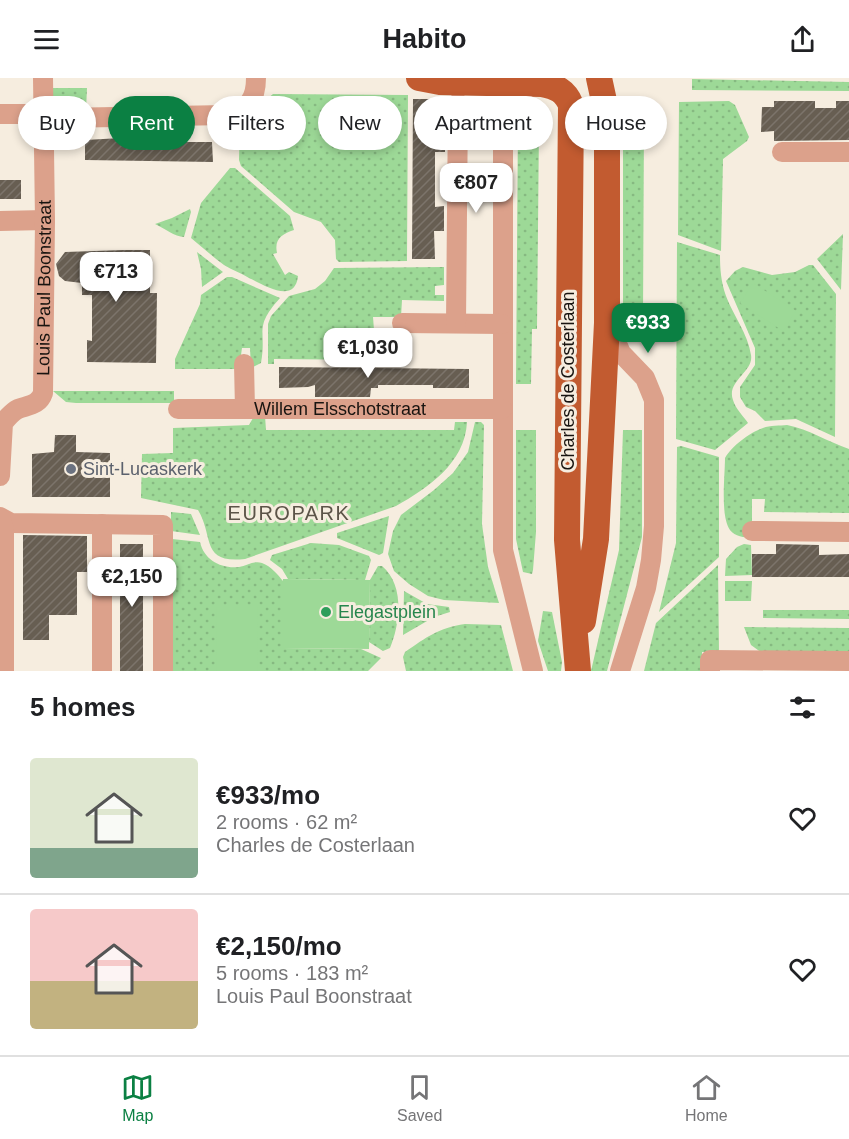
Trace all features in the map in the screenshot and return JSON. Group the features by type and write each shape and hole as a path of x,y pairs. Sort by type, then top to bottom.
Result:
{"main road":[{"path":"419,78 440,82 542,84 557,87 567,96"},
{"name":"Charles de Costerlaan","path":"578,664 596,539 607,323 607,115 600,78"},
{"name":"Charles de Costerlaan","path":"571,150 567,540 578,664"}],"street":[{"name":"Louis Paul Boonstraat","path":"43,78 44,96"},
{"path":"96,117 227,115 246,107 255,97 256,78"},
{"name":"Charles de Costerlaan","path":"571,96 571,85 574,78"},
{"path":"503,83 503,550 533,671"},
{"path":"0,114 18,114"},
{"name":"Louis Paul Boonstraat","path":"0,476 3,423 16,410 40,399 43,393 44,150"},
{"path":"456,324 458,150"},
{"path":"782,152 849,152"},
{"path":"0,221 45,220"},
{"path":"402,323 502,324"},
{"name":"Charles de Costerlaan","path":"607,323 621,353 645,378 654,400 654,526 651,560 646,588 620,671"},
{"path":"244,364 245,409"},
{"name":"Willem Elsschotstraat","path":"178,409 502,409"},
{"path":"0,517 11,523 163,525 163,671"},
{"path":"0,517 3,530 4,671"},
{"path":"102,524 102,671"},
{"path":"752,531 849,532"},
{"path":"710,671 710,660 749,666 810,666 849,661"}],"green space":[{"path":"692,79 849,82 849,91 692,90"},
{"path":"49,88 87,88 87,96 50,96"},
{"path":"273,94 408,95 407,261 339,262 336,259 335,240 321,222 294,212 241,166 239,150 306,150 306,96 271,96"},
{"path":"729,101 735,105 749,137 723,159 721,251 678,235 679,102"},
{"path":"518,150 539,150 537,329 532,329 531,384 516,384"},
{"path":"623,150 644,150 643,317 640,329 629,336 625,336 623,332"},
{"path":"230,168 235,168 290,216 294,230 280,238 276,248 277,253 273,254 285,275 289,272 298,276 296,285 291,290 270,288 230,268 191,238 201,203"},
{"path":"190,209 184,237 155,224 172,218"},
{"path":"843,234 841,290 817,259"},
{"path":"677,242 720,255 724,291 747,340 751,355 748,367 736,382 732,393 736,406 748,423 715,450 676,439"},
{"path":"197,252 223,272 202,287 201,269"},
{"path":"813,265 836,294 835,437 796,419 765,421 755,411 746,407 740,397 740,387 755,365 755,348 726,281 735,271 743,267 772,275 795,272"},
{"path":"444,267 444,285 435,286 435,295 444,295 444,301 402,300 401,317 373,317 374,330 401,330 382,360 274,359 274,364 268,364 268,324 271,316 289,296 315,289 325,281 334,268"},
{"path":"227,277 232,277 280,298 266,316 261,363 251,368 250,348 242,348 239,369 175,369 175,359 200,304 201,295"},
{"path":"753,283 796,311 783,331 740,303"},
{"path":"53,391 174,391 174,403 76,403 66,402"},
{"path":"265,416 266,430 454,430 455,422 467,422 465,437 452,462 443,473 408,499 396,506 245,559 221,557 215,553 198,510 141,498 142,454 173,453 173,428 249,425 253,418"},
{"path":"475,422 481,422 484,425 482,524 488,567 499,603 444,600 428,596 394,571 388,554 393,531 401,515 453,473 468,452"},
{"path":"787,425 803,429 849,449 849,513 764,512 765,499 752,499 752,538 737,535 730,530 725,515 725,458 741,440 752,433 766,427"},
{"path":"516,430 536,430 536,532 532,574 523,572 516,539"},
{"path":"623,430 642,430 642,537 607,671 591,671 619,550"},
{"path":"681,446 719,457 719,557 659,612 676,543 677,447"},
{"path":"171,512 191,514 200,535 171,531"},
{"path":"389,516 383,553 379,555 337,538 337,533"},
{"path":"172,539 200,542 205,554 220,565 239,567 259,562 274,571 283,581 283,648 361,649 381,658 368,671 171,671"},
{"path":"311,543 339,545 369,556 371,560 365,580 288,579 282,569 270,560 272,555"},
{"path":"744,544 751,545 752,575 725,576 726,559 737,547"},
{"path":"718,565 719,652 702,652 702,671 644,671 656,623"},
{"path":"378,566 382,566 394,583 398,605 396,628 390,648 383,651 369,642 370,580"},
{"name":"Elegastplein","path":"283,579 370,580 369,649 283,648"},
{"path":"725,581 752,581 751,601 725,601"},
{"path":"404,591 427,604 449,607 450,612 434,617 403,635"},
{"path":"216,606 257,606 258,671 217,671"},
{"path":"763,610 849,610 849,619 763,618"},
{"path":"543,611 552,612 562,662 561,671 548,671 538,641"},
{"path":"465,624 501,625 513,671 406,671 403,657 405,652 440,631"},
{"path":"744,627 849,628 849,652 762,653 751,645"}],"building":[{"path":"414,99 414,150 445,150 445,152 435,152 435,207 444,206 444,231 434,231 435,259 412,259"},
{"path":"774,101 815,101 815,108 836,108 836,101 849,101 849,140 774,141 774,131 761,132 762,107 774,107"},
{"path":"96,139 108,139 108,150 195,150 195,142 207,142 207,150 212,150 213,162 85,160 85,150 96,150"},
{"path":"0,180 21,180 21,199 0,199"},
{"path":"150,250 150,293 157,293 156,363 87,362 87,340 92,341 92,295 82,295 82,283 65,281 59,276 56,264 65,252"},
{"path":"279,367 469,369 469,388 433,388 433,385 378,385 378,388 371,388 370,397 315,397 315,385 279,388"},
{"name":"Sint-Lucaskerk","path":"55,435 76,435 76,452 110,453 110,497 32,497 32,454 54,452"},
{"path":"23,535 87,536 87,572 77,572 77,615 49,615 49,640 23,640"},
{"path":"120,544 143,544 143,671 120,671"},
{"path":"776,544 819,545 819,555 849,554 849,577 752,577 752,554 776,554"}],"place":[{"name":"Sint-Lucaskerk","path":"71,469"},
{"name":"Elegastplein","path":"326,612"}],"district":[{"name":"EUROPARK","path":"289,513"}]}
